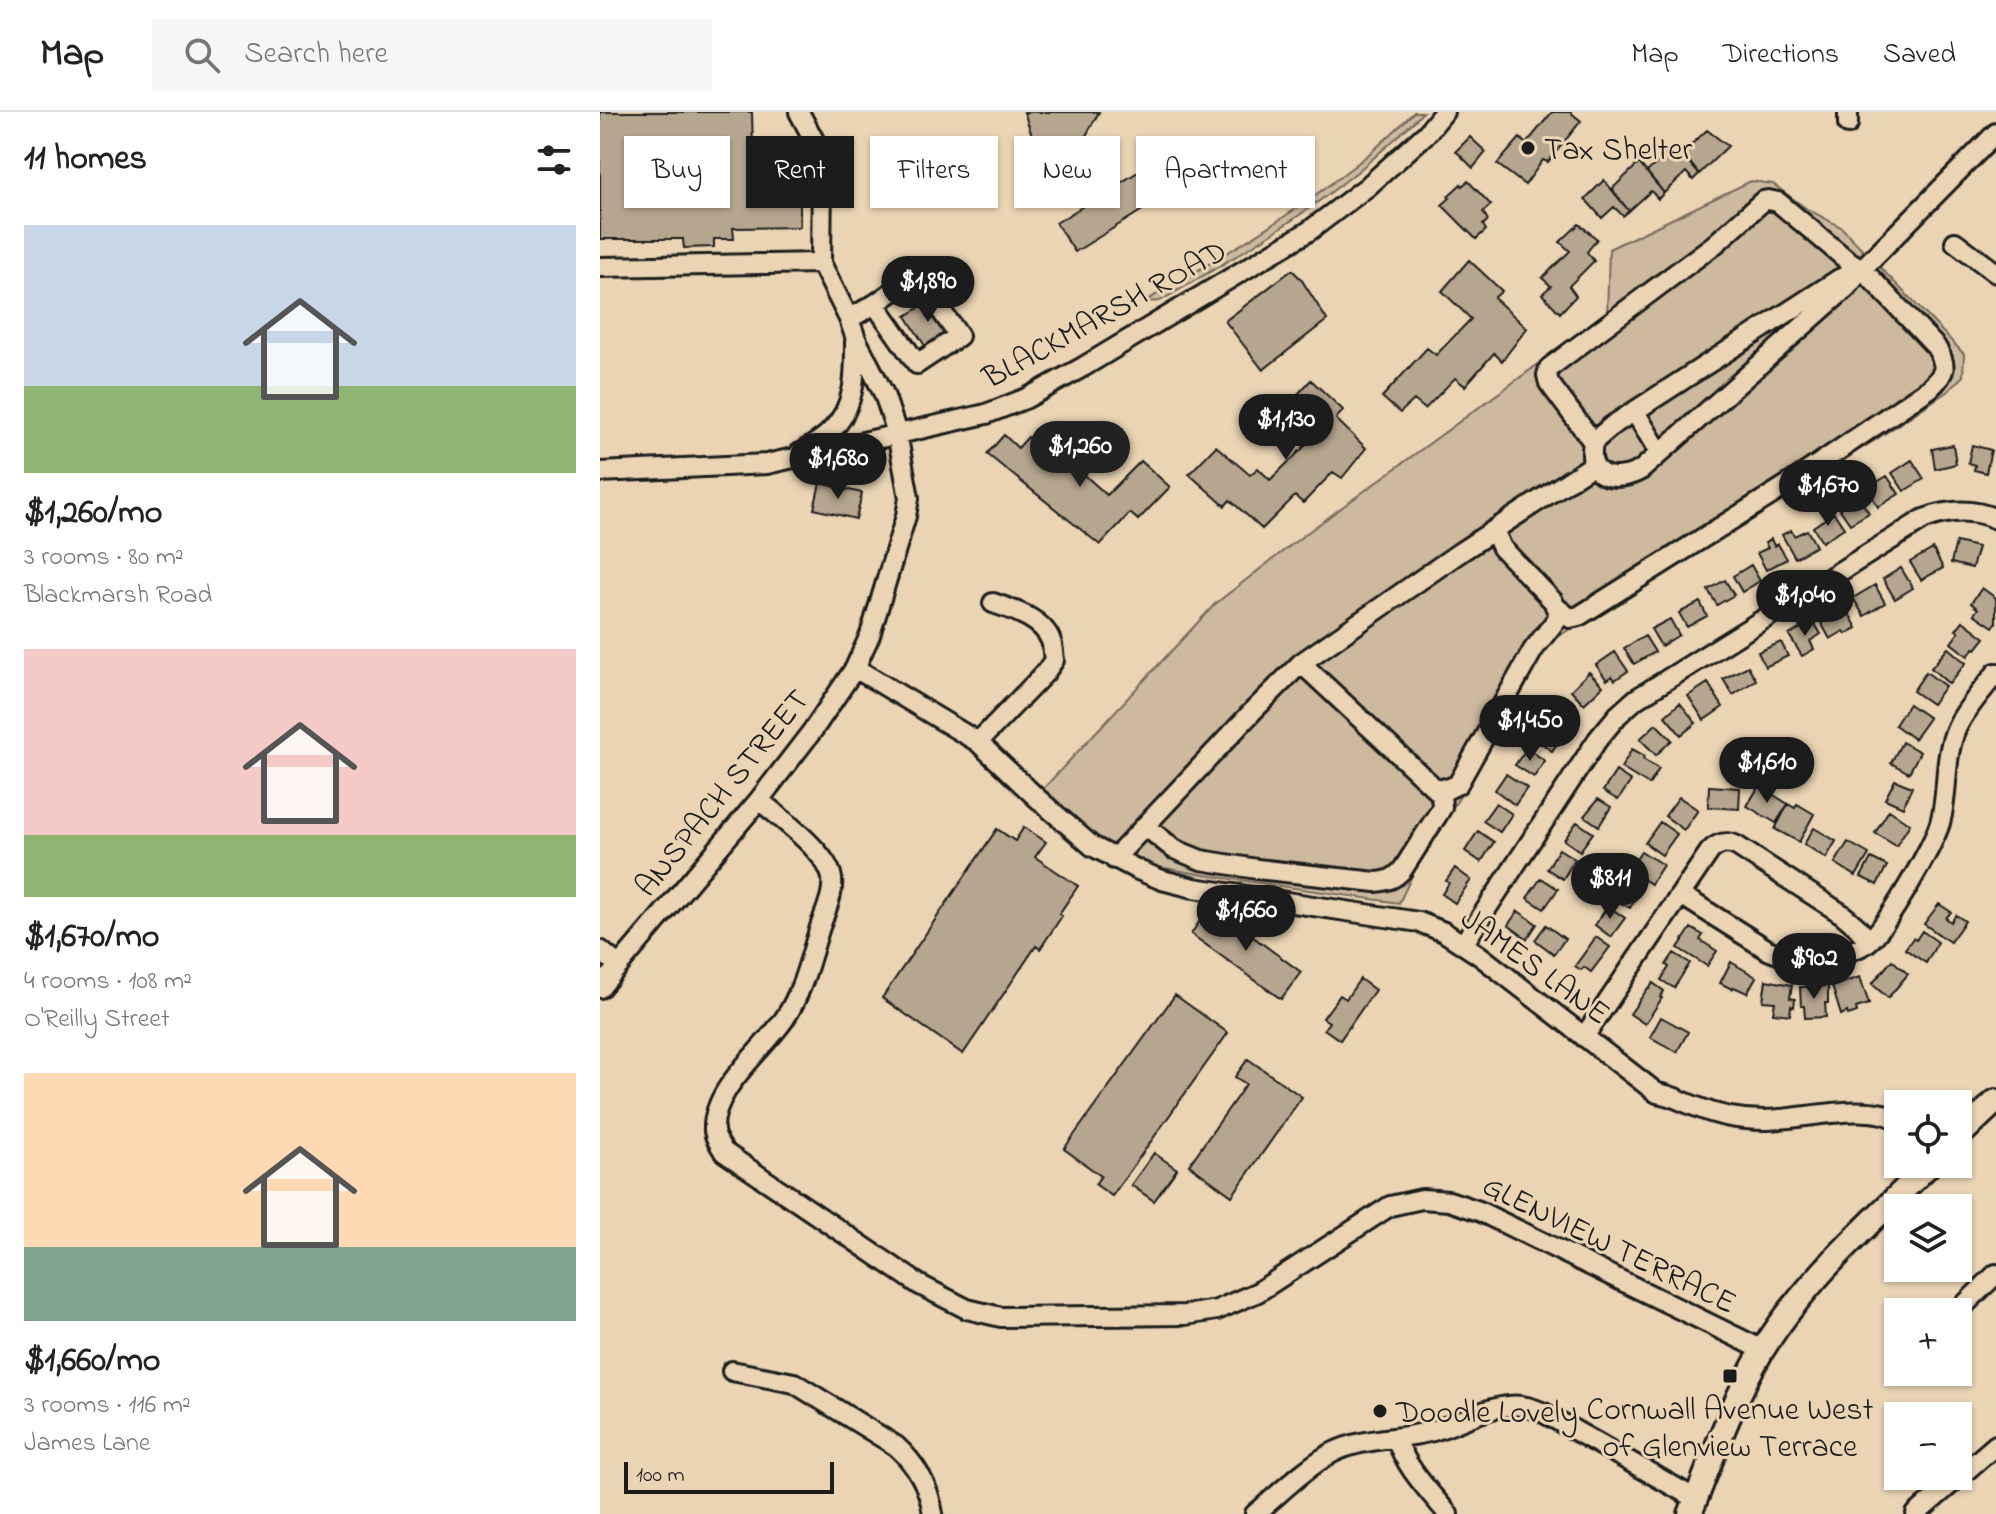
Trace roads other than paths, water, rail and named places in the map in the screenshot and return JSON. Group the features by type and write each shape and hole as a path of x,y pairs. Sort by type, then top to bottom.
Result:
{"main road":[{"path":"1972,1124 1996,1102"},
{"path":"1693,1506 1735,1404 1763,1350 1826,1267 1916,1178"}],"street":[{"path":"793,458 830,433 846,413 855,381 856,339 821,263 822,179 816,144 799,112"},
{"name":"BLACKMARSH ROAD","path":"600,472 767,464 986,414 1027,398 1309,231 1386,171 1426,134 1444,112"},
{"path":"1556,607 1570,618 1587,612 1795,480 1930,388 1944,371 1943,359 1936,347 1862,269 1778,202 1768,200 1763,201 1715,244 1549,368 1549,383 1593,442 1593,465 1610,476 1632,475 1847,287 1862,269 1996,133"},
{"path":"1955,242 1996,273"},
{"path":"600,267 821,263"},
{"path":"1593,442 1613,425 1839,279 1862,269"},
{"path":"849,319 916,275 959,336 917,364 875,304"},
{"name":"ANSPACH STREET","path":"600,988 759,800 813,730 855,668 870,635 909,498 897,433 884,394 856,339"},
{"path":"1635,412 1659,452"},
{"path":"1114,859 1301,663 1593,465"},
{"path":"1464,943 1598,739 1636,699 1924,519 1963,511 1996,519"},
{"path":"1438,788 1448,789 1458,784 1533,650 1554,624 1558,613 1553,601 1502,548 1494,530"},
{"path":"978,742 1054,660 1052,642 1045,630 1021,614 993,603"},
{"path":"1145,826 1174,849 1201,860 1376,882 1387,881 1403,869 1438,814 1441,794 1301,663"},
{"name":"JAMES LANE","path":"855,668 978,742 1092,846 1162,880 1194,888 1394,917 1444,932 1464,943 1657,1093 1672,1095 1698,1108 1743,1119 1765,1120 1859,1111 1884,1115"},
{"path":"1681,895 1768,950 1781,955 1838,953 1869,941 1886,921 1931,845 1942,813 1949,757 1957,727 1996,673"},
{"name":"GLENVIEW TERRACE","path":"759,800 813,847 824,861 832,876 830,897 800,990 785,1019 725,1091 717,1111 714,1132 724,1152 920,1285 967,1309 1001,1317 1185,1315 1217,1310 1258,1292 1390,1206 1422,1199 1449,1201 1479,1211 1763,1350"},
{"path":"1584,1037 1713,848 1723,843 1733,844 1842,914 1869,941"},
{"path":"600,950 619,966"},
{"path":"1971,1298 1996,1274"},
{"path":"732,1371 794,1383 896,1446 920,1474 932,1503 933,1514"},
{"path":"1255,1514 1330,1454 1358,1444 1442,1428 1511,1405 1544,1413 1693,1506"},
{"path":"1396,1438 1413,1473 1448,1514"},
{"path":"1916,1514 1996,1445"}],"place":[{"name":"Tax Shelter","path":"1528,148"},
{"name":"Cornwall Avenue West of Glenview Terrace","path":"1730,1376"},
{"name":"Doodle Lovely","path":"1380,1411"}]}
